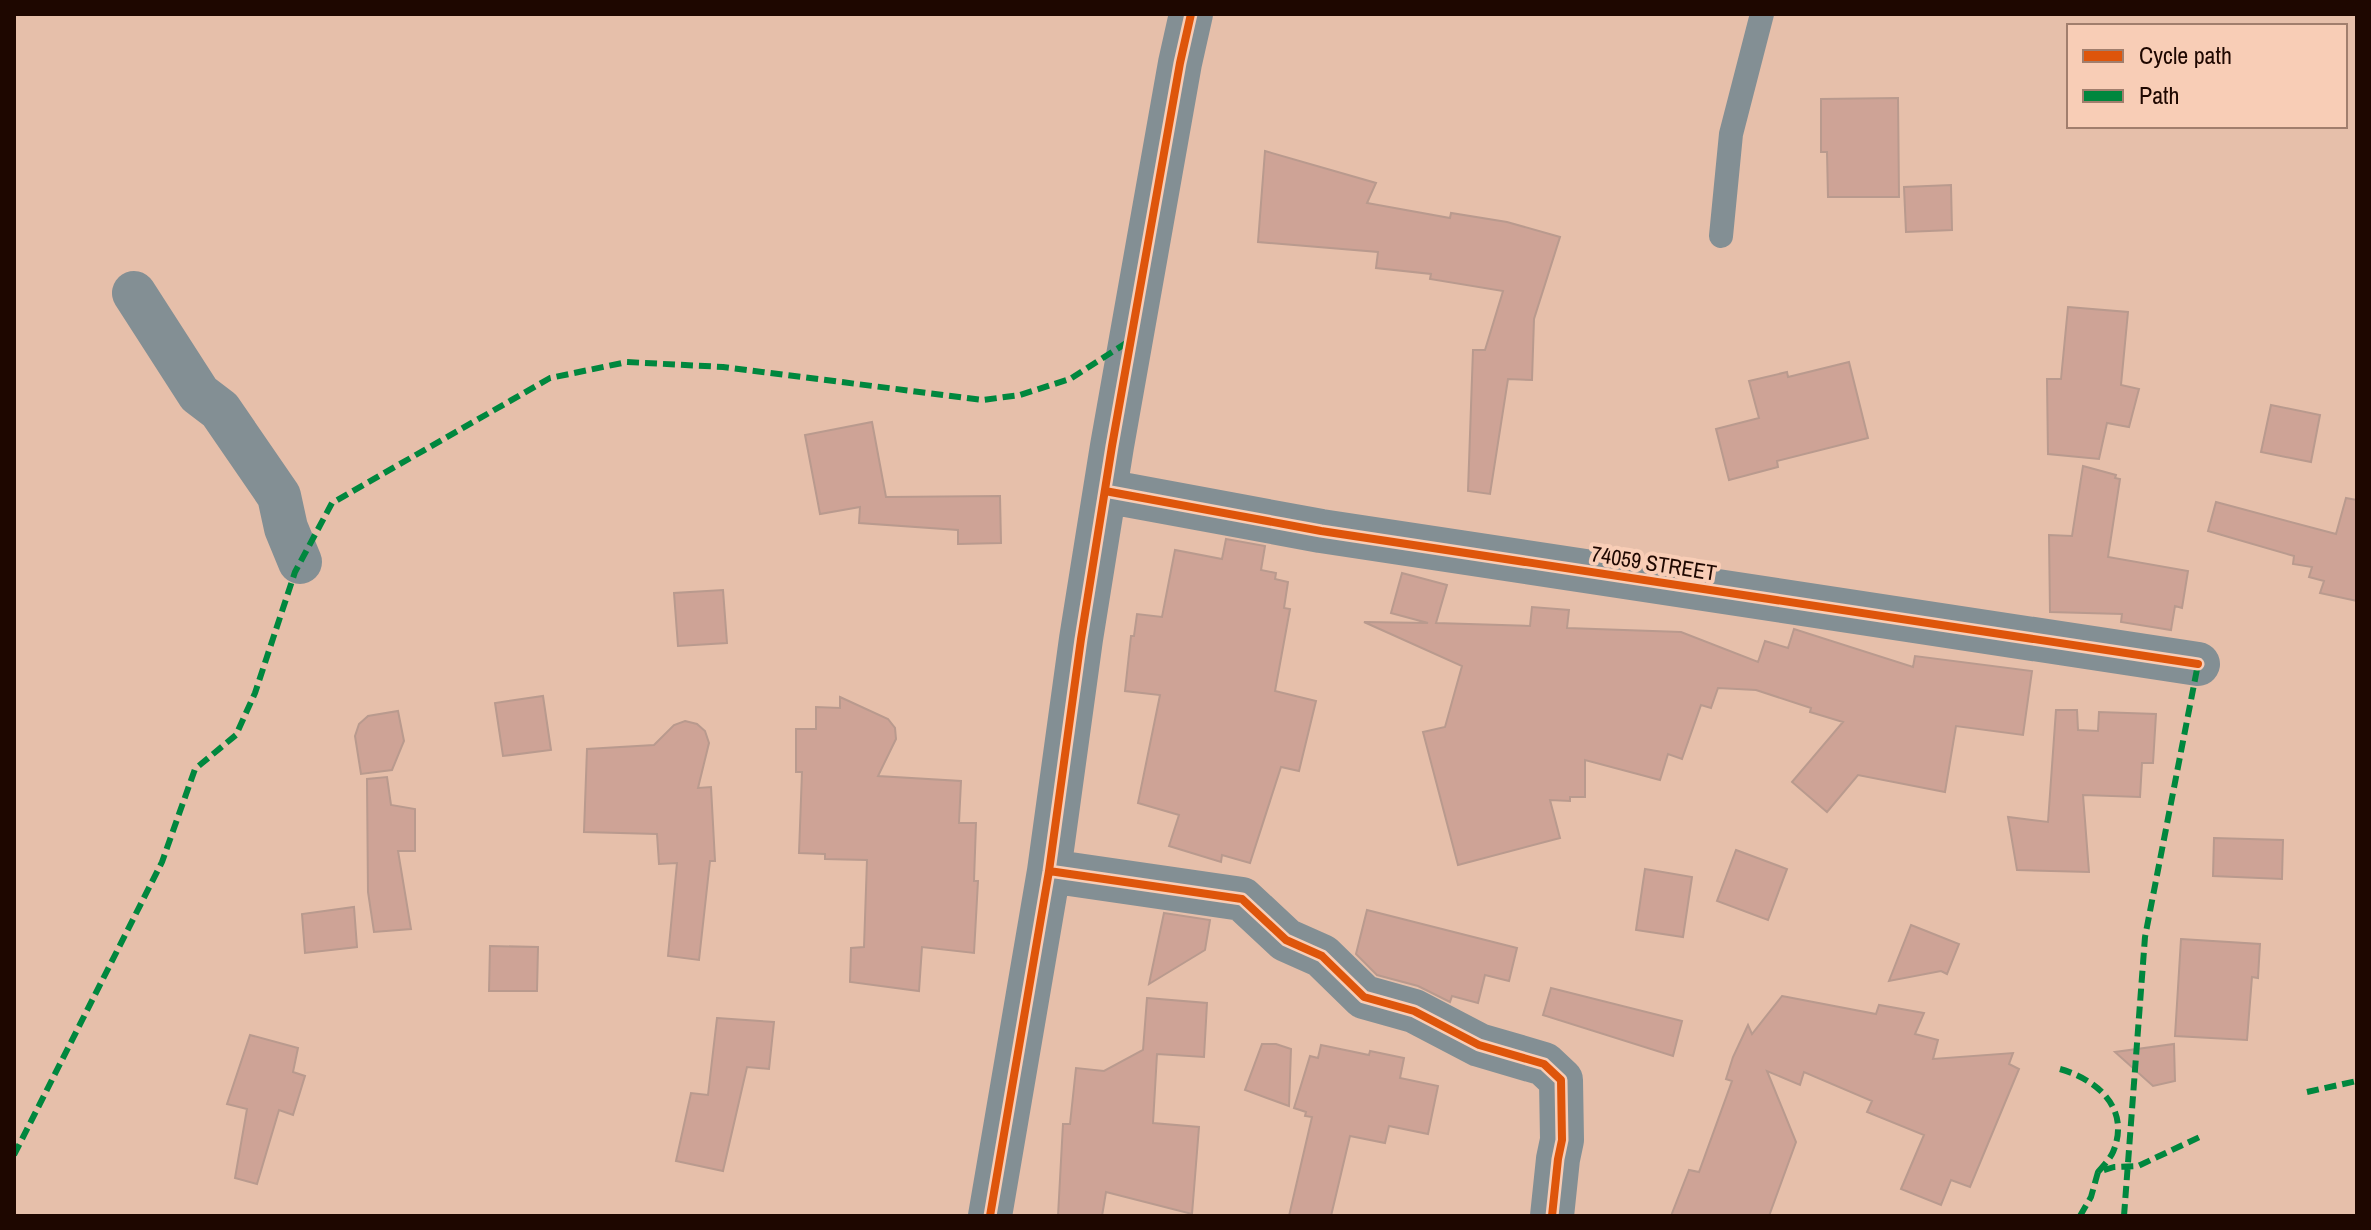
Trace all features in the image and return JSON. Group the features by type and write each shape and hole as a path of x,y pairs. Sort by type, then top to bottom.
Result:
{"street":[{"path":"990,1216 1049,871 1105,491 1191,14"},
{"path":"134,293 199,394 220,410 279,496 286,528 300,562"},
{"name":"74059 STREET","path":"1105,491 1321,531 2198,664"},
{"path":"1049,871 1242,899 1286,940 1322,956 1364,997 1414,1011 1479,1045 1544,1064 1561,1080 1563,1105 1562,1140 1552,1216"}],"lane":[{"path":"1721,236 1731,134 1762,14"}],"building":[{"path":"1898,98 1899,197 1828,197 1827,152 1821,152 1821,99"},
{"path":"1265,151 1376,183 1367,203 1450,218 1451,213 1507,222 1560,237 1534,319 1532,380 1508,379 1490,494 1468,491 1473,350 1485,350 1503,291 1430,279 1431,274 1376,268 1378,252 1258,242"},
{"path":"1951,185 1952,230 1906,232 1904,187"},
{"path":"2068,307 2128,312 2121,385 2139,389 2129,427 2107,423 2099,459 2048,454 2047,379 2061,379"},
{"path":"1849,362 1868,438 1777,461 1778,467 1729,480 1716,429 1759,418 1749,381 1787,372 1788,377"},
{"path":"2271,405 2320,415 2311,462 2261,452"},
{"path":"872,422 886,497 1000,496 1001,543 958,544 958,530 859,523 860,507 820,514 805,435"},
{"path":"2083,466 2116,475 2115,478 2120,479 2108,557 2188,571 2182,608 2175,606 2171,630 2121,622 2122,614 2050,612 2049,535 2072,536"},
{"path":"2346,498 2357,500 2357,601 2320,593 2324,581 2309,577 2312,567 2293,564 2294,556 2208,531 2216,502 2336,534"},
{"path":"1226,539 1265,546 1261,570 1276,573 1275,579 1288,582 1284,608 1290,609 1275,691 1316,701 1299,771 1281,767 1250,863 1222,855 1221,862 1169,846 1179,815 1138,803 1160,695 1125,691 1131,636 1134,636 1137,614 1162,617 1175,550 1222,559"},
{"path":"1402,573 1447,585 1436,623 1530,626 1532,607 1569,610 1567,628 1681,632 1758,662 1765,641 1788,648 1794,629 1913,667 1915,656 2032,671 2023,735 1956,726 1945,792 1858,775 1827,812 1792,782 1843,722 1756,690 1718,688 1711,708 1701,705 1682,759 1668,754 1660,780 1585,760 1585,797 1570,797 1570,801 1550,800 1560,838 1458,865 1423,732 1445,727 1462,666 1364,622 1428,623 1391,613"},
{"path":"723,590 727,643 678,646 674,593"},
{"path":"543,696 551,750 503,756 495,703"},
{"path":"840,697 888,719 895,728 896,739 878,776 961,781 959,823 976,823 974,881 978,881 974,953 922,947 919,991 850,982 851,948 864,947 867,860 825,859 825,854 799,853 802,772 796,772 796,729 816,729 816,707 840,708"},
{"path":"2056,710 2077,710 2078,730 2098,731 2099,712 2156,714 2153,763 2142,763 2140,797 2083,795 2089,872 2017,870 2008,817 2048,822"},
{"path":"398,711 404,741 392,770 361,774 355,736 359,724 368,716"},
{"path":"685,721 697,724 705,731 709,743 698,788 711,787 715,861 710,861 699,960 668,956 677,863 659,864 657,834 584,832 587,749 654,745 674,725"},
{"path":"387,777 391,805 415,809 415,851 398,851 411,929 374,932 368,892 367,779"},
{"path":"2214,838 2283,840 2282,879 2213,876"},
{"path":"1736,850 1787,869 1768,920 1717,901"},
{"path":"1645,869 1692,877 1683,937 1636,930"},
{"path":"354,907 357,947 305,953 302,914"},
{"path":"1367,910 1517,948 1509,981 1485,975 1478,1003 1452,996 1450,1002 1418,986 1377,975 1356,954"},
{"path":"1164,913 1210,920 1205,950 1149,984"},
{"path":"1911,925 1959,944 1947,974 1941,971 1889,981"},
{"path":"2181,939 2260,944 2258,978 2252,977 2247,1040 2175,1036"},
{"path":"490,946 538,947 537,991 489,991"},
{"path":"1551,988 1682,1021 1673,1056 1543,1015"},
{"path":"1782,996 1876,1014 1879,1005 1924,1013 1915,1034 1938,1040 1933,1059 2013,1053 2009,1064 2019,1069 1970,1187 1951,1180 1941,1205 1901,1189 1924,1135 1867,1112 1872,1101 1804,1072 1800,1085 1767,1071 1796,1142 1769,1216 1671,1216 1689,1170 1699,1172 1732,1081 1726,1079 1733,1057 1748,1025 1752,1034"},
{"path":"1147,998 1207,1003 1204,1057 1157,1054 1153,1123 1199,1127 1192,1214 1106,1192 1102,1216 1058,1216 1063,1124 1070,1124 1076,1068 1104,1071 1143,1050"},
{"path":"717,1018 774,1022 769,1069 747,1067 723,1171 676,1161 691,1093 708,1095"},
{"path":"250,1035 298,1048 293,1072 305,1076 293,1115 279,1110 257,1184 235,1178 247,1109 227,1104"},
{"path":"1262,1044 1291,1049 1289,1106 1245,1090"},
{"path":"2174,1044 2175,1081 2153,1086 2115,1052"},
{"path":"1321,1045 1369,1055 1370,1051 1404,1058 1400,1078 1438,1086 1428,1134 1389,1126 1385,1143 1350,1136 1331,1216 1289,1216 1312,1117 1294,1108 1310,1056 1318,1058"}],"marked path":[{"path":"14,1155 162,862 195,769 236,735 255,693 295,572 332,503 550,378 627,362 723,367 983,400 1020,395 1070,379 1131,340"},
{"path":"2124,1216 2145,937 2198,664"},
{"path":"2060,1069 2098,1089 2108,1098 2114,1110 2118,1122 2117,1137 2112,1155 2098,1172"},
{"path":"2307,1092 2357,1081"},
{"path":"2080,1216 2091,1197 2098,1172 2114,1167 2138,1166 2204,1135"}],"cycle path":[{"path":"990,1216 1049,871 1112,446 1191,14"},
{"path":"1105,491 1321,531 2198,664"},
{"path":"1049,871 1242,899 1286,940 1322,956 1364,997 1414,1011 1479,1045 1544,1064 1561,1080 1562,1140 1552,1216"}]}
